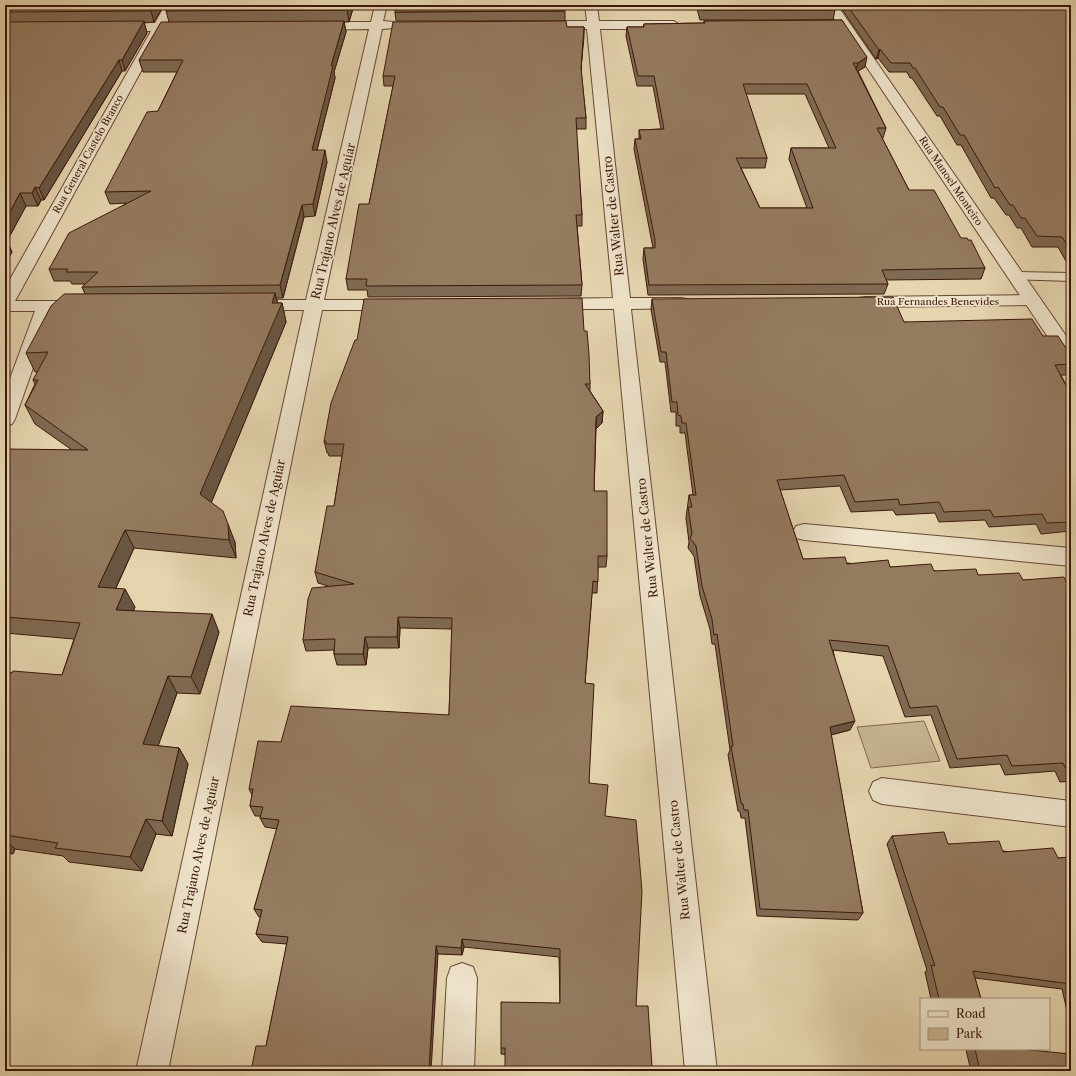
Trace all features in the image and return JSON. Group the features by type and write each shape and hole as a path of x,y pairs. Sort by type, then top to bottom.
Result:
{"street":[{"name":"Rua General Castelo Branco","path":"5,303 171,5"},
{"name":"Rua Manoel Monteiro","path":"830,5 837,24 1016,276 1071,358"},
{"path":"299,26 379,15 400,25"},
{"name":"Rua Trajano Alves de Aguiar","path":"152,1071 314,305 379,15"},
{"path":"523,25 592,15 689,25"},
{"name":"Rua Walter de Castro","path":"592,15 701,1071"},
{"path":"104,28 198,27"},
{"name":"Rua Fernandes Benevides","path":"851,302 1032,300"},
{"path":"537,304 694,303"},
{"path":"235,306 411,305"},
{"path":"5,306 94,306"},
{"path":"5,419 46,306"},
{"path":"804,532 1071,557"},
{"path":"882,791 1071,814"},
{"path":"458,1071 462,978"}],"lane":[{"path":"1016,276 1071,277"}],"green space":[{"path":"924,721 940,761 871,768 857,727"}],"building":[{"path":"5,5 155,5 151,11 5,12"},
{"path":"170,5 349,5 347,10 166,11"},
{"path":"396,5 564,5 565,11 395,12"},
{"path":"700,5 831,5 835,10 701,10"},
{"path":"847,5 1071,5 1071,251 1062,237 1037,236 1025,218 1021,218 1013,205 1010,205 998,187 995,188 964,135 960,135 943,107 940,107 915,68 913,68 910,63 891,63 880,49 879,50"},
{"path":"842,20 867,57 858,63 853,63 886,128 877,128 909,190 934,190 961,238 971,240 985,268 882,270 888,284 649,285 644,248 655,248 655,240 635,139 641,139 639,130 664,129 654,76 638,76 627,27 644,27 644,24 705,23 704,21","holes":["743,84 807,84 836,148 791,148 813,208 760,208 736,158 767,158"]},
{"path":"144,21 122,60 119,60 39,188 35,187 32,193 20,193 5,221 5,22"},
{"path":"344,21 331,66 333,66 312,150 325,150 313,204 302,205 280,285 82,287 98,272 66,272 68,269 49,269 69,233 151,191 105,192 147,112 158,111 183,60 139,60 161,22"},
{"path":"566,21 567,27 584,27 581,68 586,118 576,118 582,215 576,215 582,285 366,286 367,279 346,279 359,204 369,204 395,76 383,76 393,22"},
{"path":"275,293 272,303 282,303 200,494 223,511 228,524 229,540 125,530 98,587 125,589 116,610 212,614 191,677 168,676 143,744 179,748 162,821 146,819 130,857 55,848 58,843 5,835 5,672 12,673 13,671 62,675 80,623 5,617 5,456 8,449 88,450 25,405 38,380 33,380 48,352 26,353 51,306 64,294"},
{"path":"893,297 904,322 1032,319 1043,336 1058,336 1068,351 1071,352 1071,364 1055,365 1071,395 1071,522 1047,523 1042,514 994,517 990,510 944,512 939,502 900,505 898,499 855,502 844,475 777,480 803,559 845,557 847,564 888,560 890,567 931,564 934,571 976,569 978,575 1019,573 1023,580 1064,577 1067,584 1071,584 1071,773 1068,773 1063,763 1012,766 1007,755 957,759 937,706 910,708 888,646 829,640 855,721 830,727 863,913 760,909 748,810 744,810 743,804 741,803 731,746 733,746 717,634 714,635 712,619 702,586 696,546 690,538 692,534 688,507 692,507 689,495 696,495 686,423 682,423 681,416 678,415 677,402 672,402 666,352 661,352 652,299"},
{"path":"582,298 584,331 587,331 589,354 590,384 585,384 603,411 596,417 594,491 607,491 607,556 598,556 598,582 593,581 585,683 594,684 589,783 608,785 605,816 636,820 642,891 636,1006 648,1006 652,1067 655,1066 655,1071 505,1071 505,1048 501,1048 501,1002 560,1003 560,949 462,939 461,948 436,946 429,1071 251,1071 256,1046 266,1046 288,937 256,934 262,910 254,909 279,820 260,818 263,807 250,806 253,789 249,789 258,741 281,742 291,706 449,715 452,618 398,617 397,637 365,637 363,654 334,654 335,639 303,640 308,599 312,588 354,584 315,572 327,506 334,506 344,444 326,444 326,441 324,441 331,403 355,340 357,340 364,299"},
{"path":"944,832 948,844 999,841 1003,852 1053,848 1058,858 1071,857 1071,984 973,971 981,998 939,998 931,965 935,966 892,836"},
{"path":"975,1050 1030,1050 1071,1054 1071,1071 980,1071"}]}
